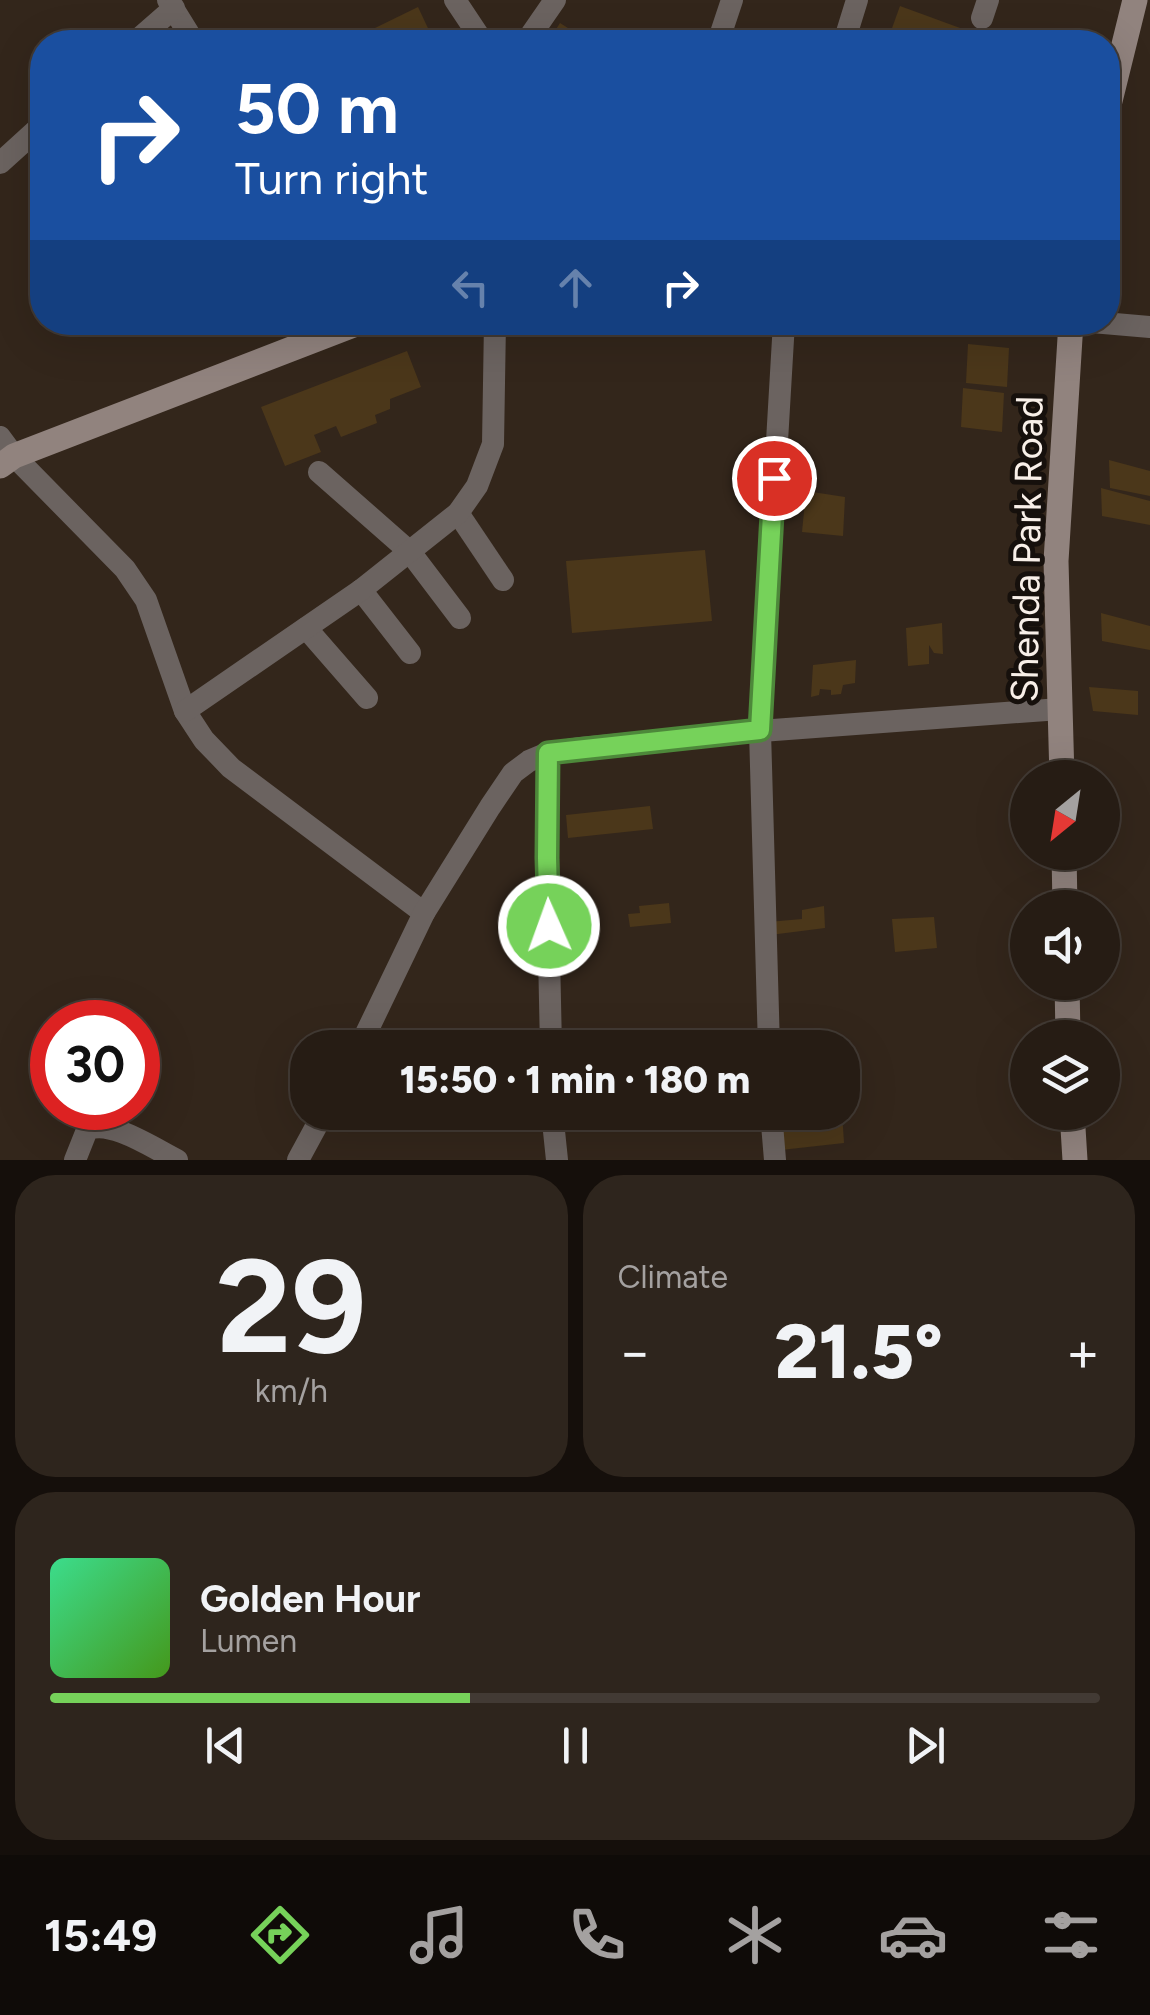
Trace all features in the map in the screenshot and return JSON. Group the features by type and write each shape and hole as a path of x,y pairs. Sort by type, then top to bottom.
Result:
{"main road":[{"path":"1120,61 1135,0"},
{"path":"5,453 308,335"},
{"name":"Shenda Park Road","path":"1061,760 1056,562 1070,335"},
{"path":"1073,1130 1075,1160"}],"street":[{"path":"455,0 475,30"},
{"path":"534,30 555,0"},
{"path":"722,30 732,0"},
{"path":"848,30 857,0"},
{"path":"146,30 171,4 187,30"},
{"path":"0,164 30,137"},
{"path":"1120,324 1150,327"},
{"path":"184,711 360,590 458,513 477,486 493,444 495,335"},
{"path":"768,1030 760,730 783,335"},
{"path":"5,453 125,570 146,600 184,711 204,740 231,768 424,913"},
{"path":"319,472 410,552 460,618"},
{"path":"458,513 504,580"},
{"path":"360,590 410,652"},
{"path":"306,628 367,698"},
{"path":"368,1030 424,913 513,773 530,761 548,753 760,730 1060,709"},
{"path":"548,753 551,1030"},
{"path":"75,1160 87,1130 96,1125 111,1128 177,1160"},
{"path":"298,1160 314,1130"},
{"path":"554,1130 557,1160"},
{"path":"772,1130 775,1160"}],"building":[{"path":"900,6 966,30 891,30"},
{"path":"418,7 429,30 376,30"},
{"path":"968,344 1009,348 1007,387 966,383"},
{"path":"407,351 421,387 390,399 390,409 375,415 377,423 341,437 336,426 314,435 321,452 285,466 261,407"},
{"path":"963,388 1004,393 1002,432 961,427"},
{"path":"1109,460 1150,471 1150,496 1110,488"},
{"path":"1101,488 1150,501 1150,525 1102,516"},
{"path":"806,491 845,497 843,536 802,532"},
{"path":"705,550 712,621 572,633 566,561"},
{"path":"1101,613 1150,626 1150,650 1102,641"},
{"path":"942,623 943,654 934,653 929,645 929,664 908,666 906,628"},
{"path":"856,660 855,683 843,685 841,694 831,695 831,690 820,689 819,695 811,697 813,665"},
{"path":"1089,687 1138,691 1138,715 1093,711"},
{"path":"650,806 653,829 568,838 566,815"},
{"path":"669,903 671,923 630,927 628,914 640,913 639,906"},
{"path":"824,906 825,928 770,935 768,922 802,919 802,910"},
{"path":"934,917 937,948 895,952 892,919"},
{"path":"778,1130 843,1130 844,1143 781,1150"}],"route":[{"path":"549,926 548,753 760,730 774,478"}]}
